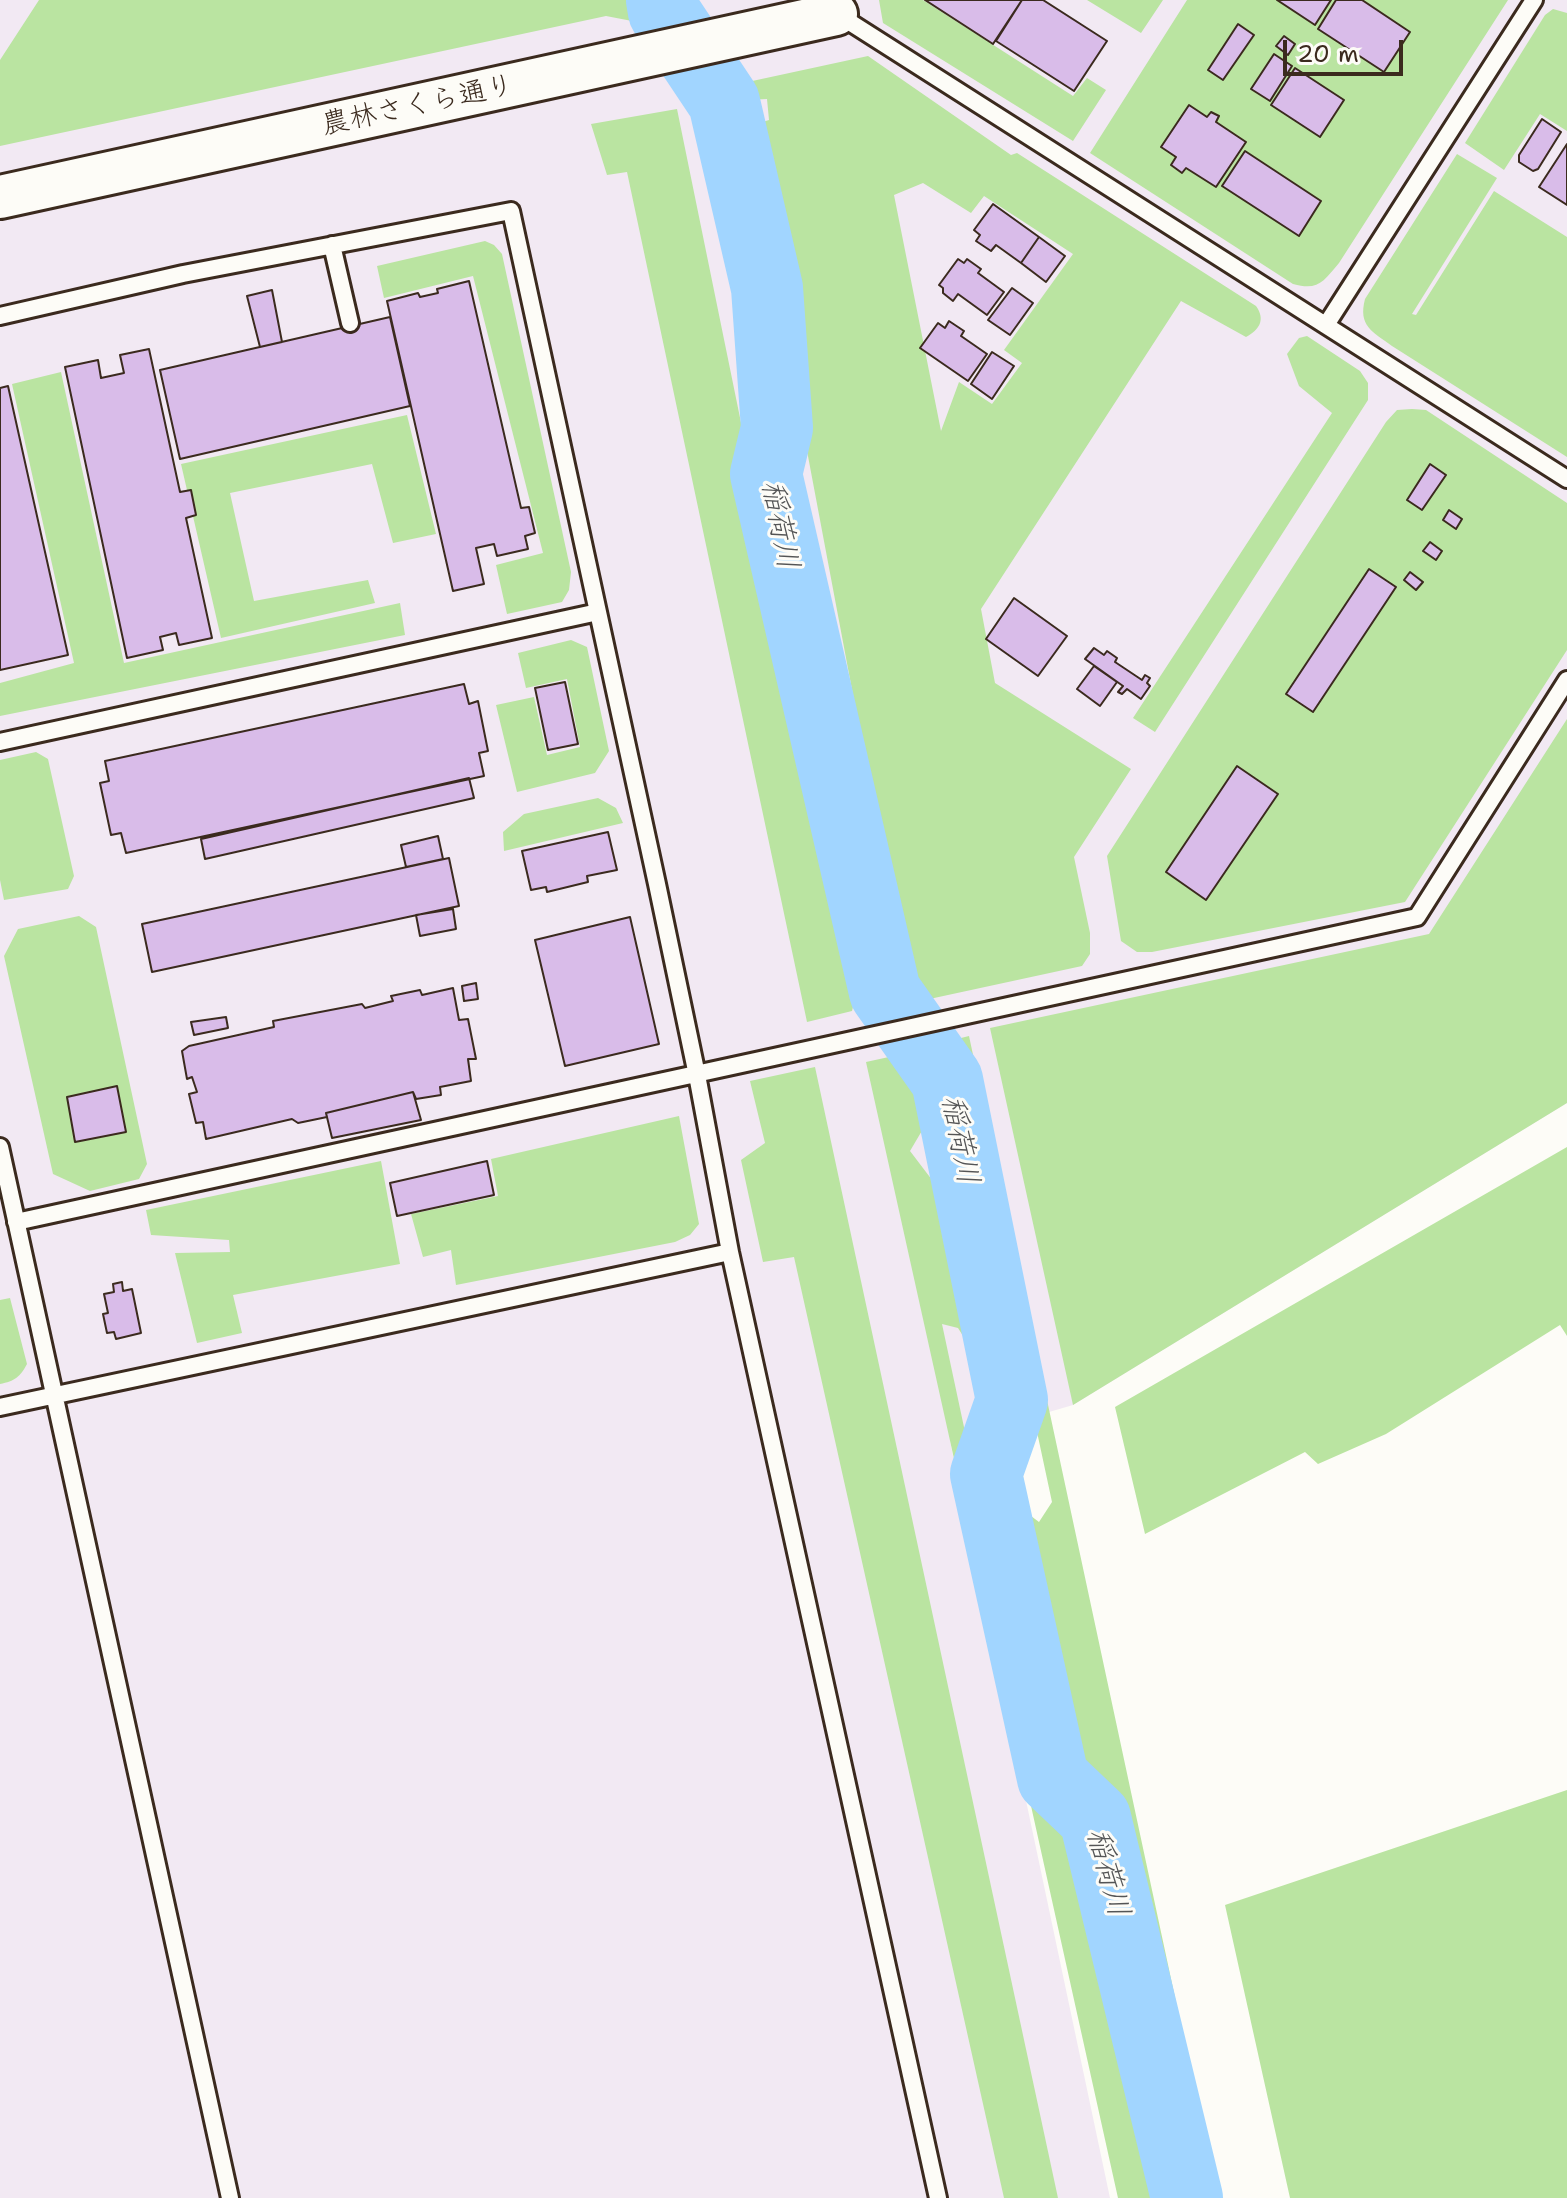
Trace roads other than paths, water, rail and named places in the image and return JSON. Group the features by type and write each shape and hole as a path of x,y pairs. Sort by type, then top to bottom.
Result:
{"street":[{"name":"農林さくら通り","path":"0,197 759,32 840,7"}],"lane":[{"path":"1326,325 1534,0"},
{"path":"840,7 1567,479"},
{"path":"0,316 183,274 511,211 697,1075 730,1252 938,2198"},
{"path":"332,245 350,323"},
{"path":"0,742 598,612"},
{"path":"16,1222 1417,917 1567,680"},
{"path":"0,1147 230,2198"},
{"path":"0,1407 730,1252"}],"waterway":[{"name":"稲荷川","path":"662,0 664,12 724,102 767,288 777,428 766,474 885,992 947,1080 1012,1400 986,1474 1053,1778 1095,1818 1187,2198"}]}
